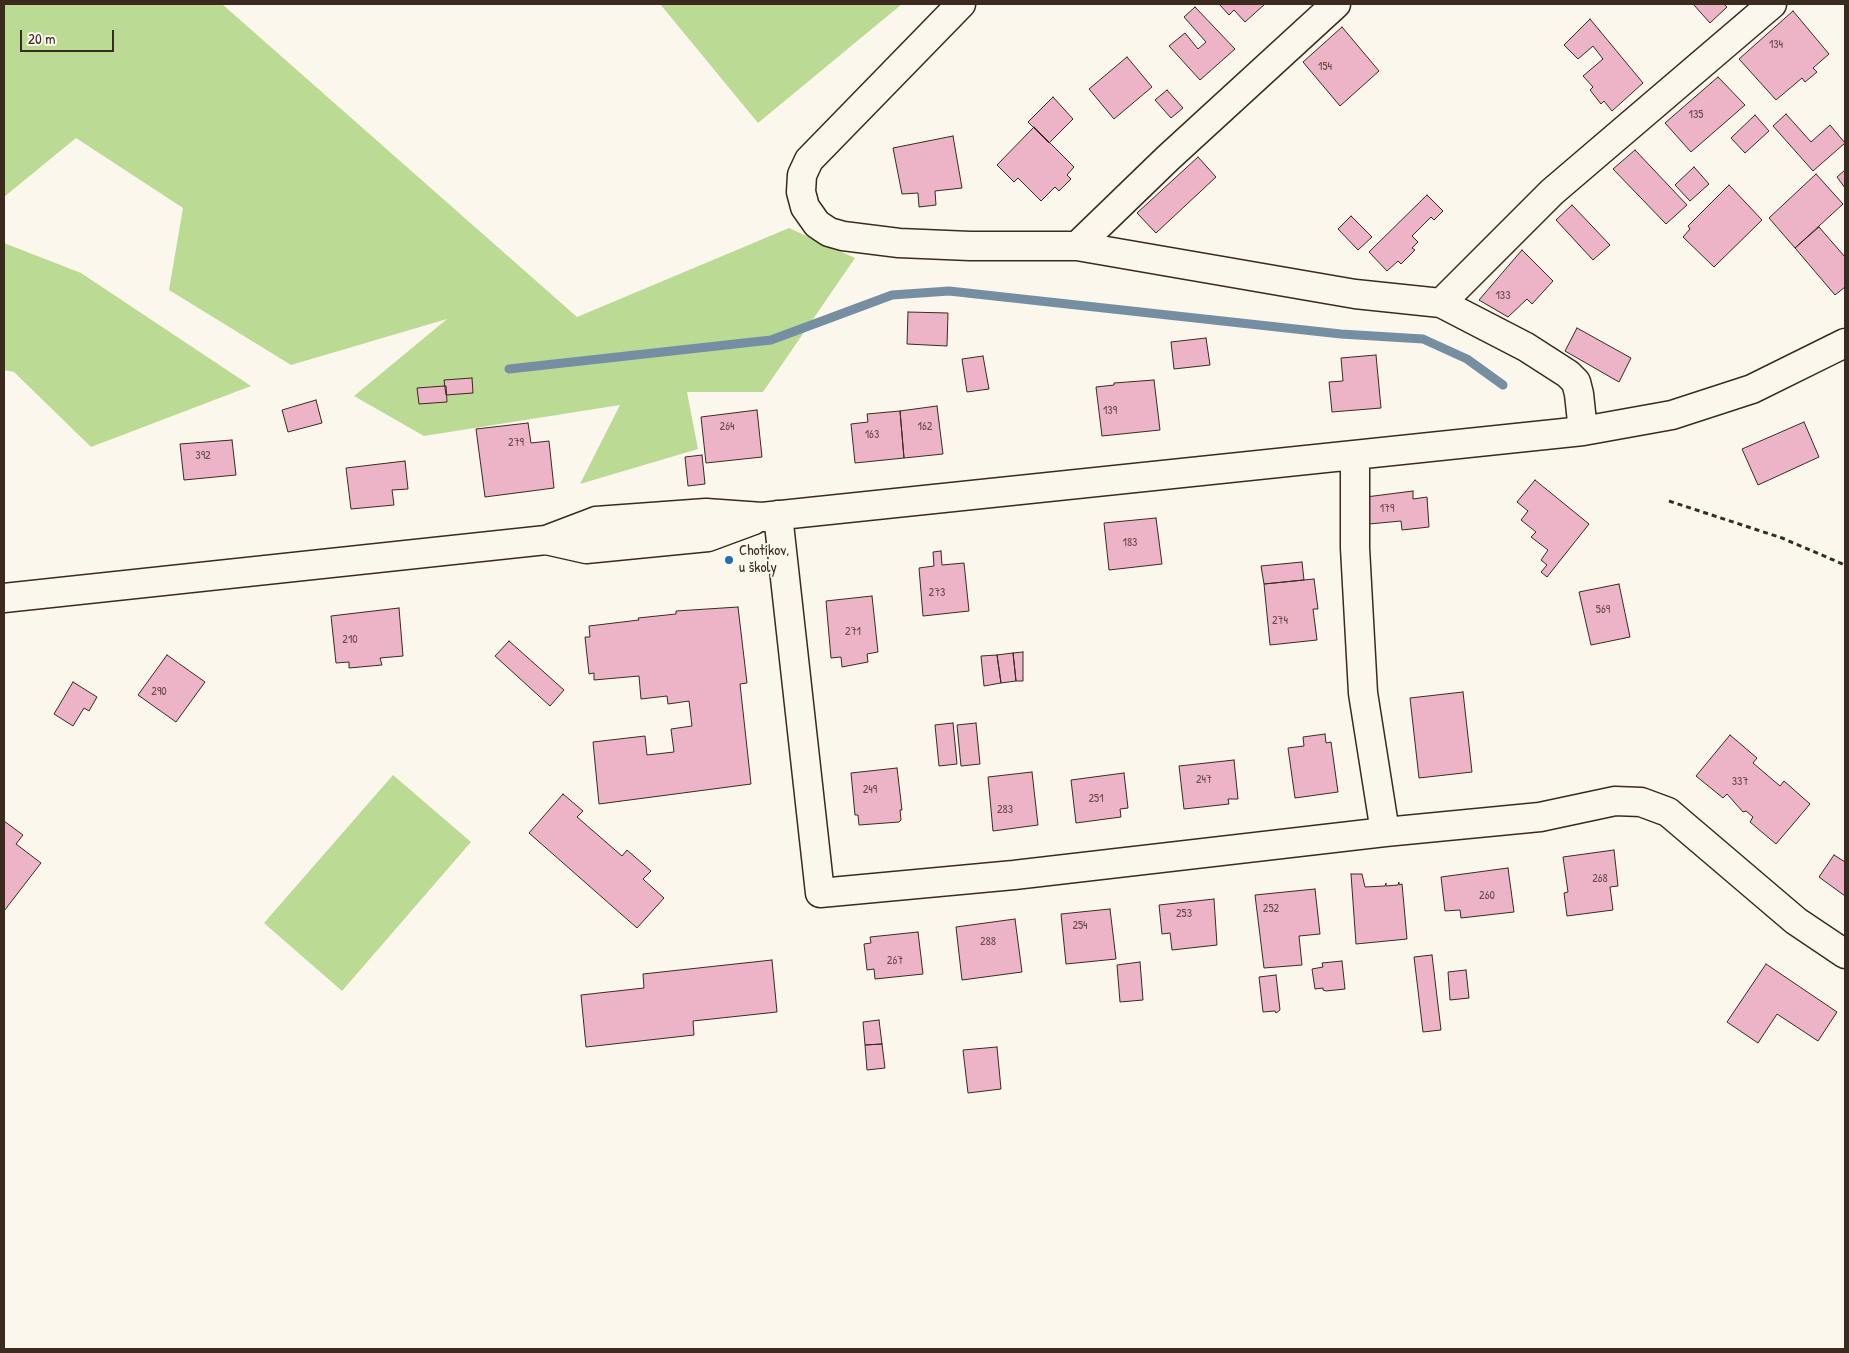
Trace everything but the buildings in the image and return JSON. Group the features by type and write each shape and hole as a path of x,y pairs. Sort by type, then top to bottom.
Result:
{"street":[{"path":"961,4 809,160 802,175 801,192 805,206 817,224 829,232 843,236 899,242 952,245 1077,246 1355,294 1441,303 1526,347 1568,374 1576,382 1583,431"},
{"path":"1077,246 1168,158 1336,4"},
{"path":"1441,303 1552,192 1764,6"},
{"path":"4,598 546,540 586,549 708,537 770,516 1583,431 1672,415 1752,389 1845,343"},
{"path":"1355,455 1355,548 1363,693 1385,832"},
{"path":"770,516 820,893 1014,875 1385,832 1540,817 1615,801 1641,802 1668,812 1796,921 1845,954"}],"path":[{"path":"1669,501 1782,538 1845,564"}],"green space":[{"path":"4,4 222,4 577,317 789,228 855,258 763,392 687,392 698,449 580,484 620,405 424,436 354,396 447,319 291,365 169,290 183,208 76,138 4,197"},
{"path":"660,4 902,4 758,123"},
{"path":"4,243 81,273 251,386 91,447 14,372 4,370"},
{"path":"393,775 471,842 342,991 264,923"}],"waterway":[{"path":"509,369 771,340 892,295 949,291 1341,334 1423,339 1467,359 1503,385"}],"place":[{"name":"Chotíkov, u školy","path":"729,560"}]}
